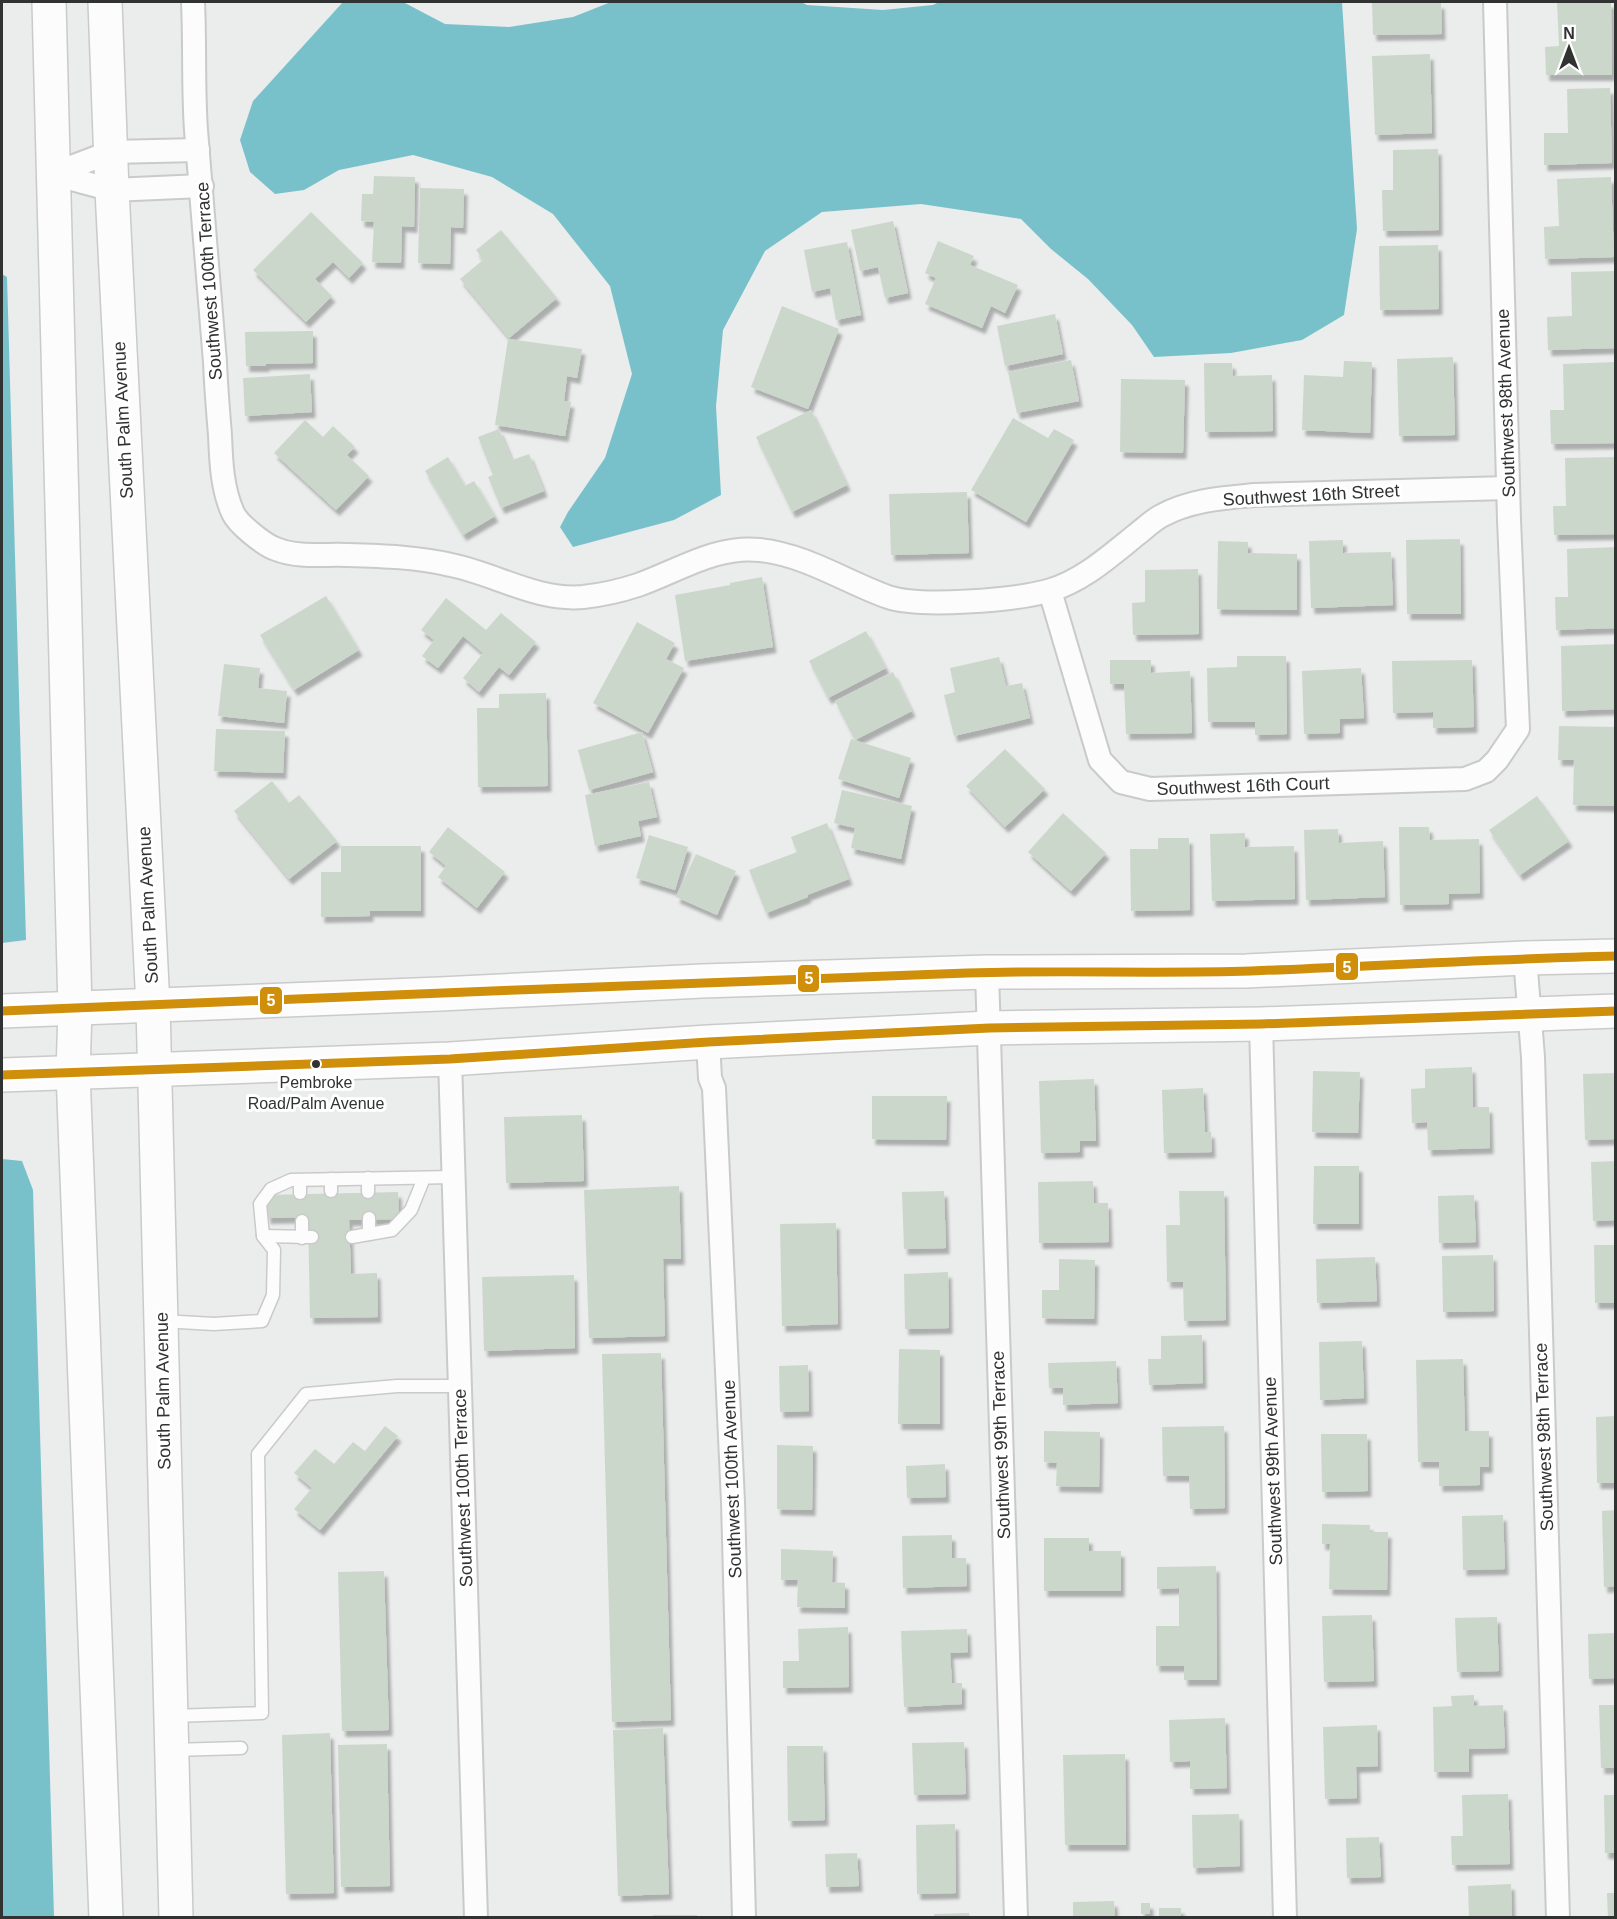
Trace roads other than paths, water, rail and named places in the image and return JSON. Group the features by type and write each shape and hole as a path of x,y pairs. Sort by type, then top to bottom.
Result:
{"main road":[{"path":"49,2 75,1009 73,1073 106,1917"},
{"name":"South Palm Avenue","path":"105,2 112,190 153,1006 176,1917"},
{"path":"2,1011 702,981 987,972 1246,971 1616,956"},
{"path":"2,1075 450,1059 708,1042 988,1028 1261,1024 1616,1011"}],"street":[{"name":"Southwest 100th Terrace","path":"193,2 196,126 222,476 234,517 266,544"},
{"name":"Southwest 98th Avenue","path":"1466,779 1486,771 1497,760 1518,729 1508,488 1495,2"},
{"path":"53,174 111,152 198,150"},
{"path":"53,174 112,190 202,186"},
{"name":"Southwest 16th Street","path":"266,544 278,550 298,554 392,557 453,565 523,589 552,596 580,597 614,592 640,584 702,558 730,551 760,550 789,556 902,600 961,601 1050,591 1099,564 1158,517 1184,505 1219,498 1254,495 1508,488"},
{"name":"Southwest 16th Court","path":"1050,591 1100,760 1121,782 1149,789 1466,779"},
{"name":"Southwest 98th Terrace","path":"1525,958 1533,1057 1557,1917"},
{"name":"Southwest 99th Terrace","path":"987,972 1016,1917"},
{"name":"Southwest 99th Avenue","path":"1261,1024 1285,1917"},
{"name":"Southwest 100th Avenue","path":"708,1042 710,1078 714,1088 732,1478 744,1917"},
{"name":"Southwest 100th Terrace","path":"450,1059 476,1917"}],"lane":[{"path":"161,1321 214,1324 262,1321 273,1295 274,1250 263,1236 260,1204 271,1189 291,1180 331,1185 368,1178 454,1177"},
{"path":"368,1178 368,1192"},
{"path":"352,1238 392,1230 411,1210 424,1178"},
{"path":"300,1180 300,1193"},
{"path":"369,1218 369,1234"},
{"path":"263,1236 307,1238 302,1221"},
{"path":"171,1716 262,1713 258,1454 306,1394 397,1386 460,1386"},
{"path":"172,1750 241,1748"}],"water":[{"path":"343,2 403,2 445,24 509,27 573,17 611,2 801,2 807,5 883,10 933,5 939,2 1342,2 1357,229 1344,315 1302,340 1231,353 1154,357 1132,325 1088,279 1051,249 1021,219 921,204 822,212 765,251 723,330 716,406 721,495 674,520 573,547 560,527 605,458 632,374 610,286 553,214 492,177 413,155 339,170 304,190 275,194 250,172 240,140 253,101"},
{"path":"2,274 7,277 26,940 2,943"},
{"path":"2,1159 22,1161 33,1190 54,1917 2,1917"}],"place":[{"name":"Pembroke Road/Palm Avenue","path":"316,1064"}]}
